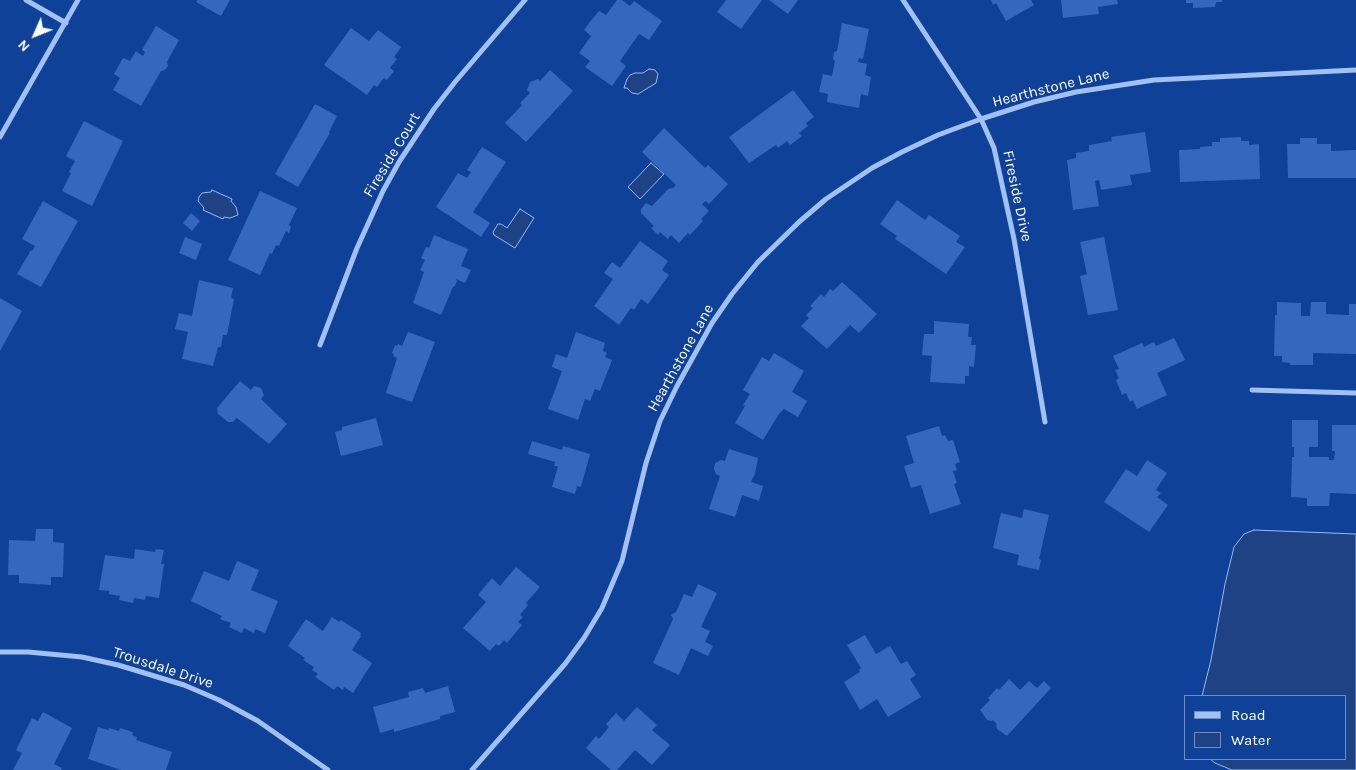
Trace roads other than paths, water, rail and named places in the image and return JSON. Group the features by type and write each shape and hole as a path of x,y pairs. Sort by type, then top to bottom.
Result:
{"street":[{"path":"26,0 66,23"},
{"path":"0,137 78,0"},
{"name":"Fireside Court","path":"320,345 357,248 383,191 399,162 430,115 455,82 526,0"},
{"name":"Fireside Drive","path":"904,0 982,119 991,139 1014,239 1045,422"},
{"name":"Hearthstone Lane","path":"472,770 566,664 584,638 602,608 622,561 646,463 660,421 699,343 732,294 773,247 810,212 841,188 902,152 938,135 982,119 1051,98 1122,84 1203,77 1356,70"},
{"path":"1252,390 1356,393"},
{"name":"Trousdale Drive","path":"0,652 28,652 82,658 118,665 184,685 219,700 258,721 328,770"}],"water":[{"path":"649,69 655,70 658,74 656,83 638,94 624,88 630,75 643,73"},
{"path":"651,163 664,174 640,199 628,187"},
{"path":"212,190 232,199 231,201 236,207 238,215 230,218 224,217 223,219 203,210 204,208 198,201 199,197 202,193 211,192"},
{"path":"520,209 534,218 515,248 494,235 493,232 498,224 507,228"},
{"path":"1254,530 1356,534 1356,770 1232,770 1211,760 1346,760 1346,695 1202,695 1234,547 1244,534"}]}
